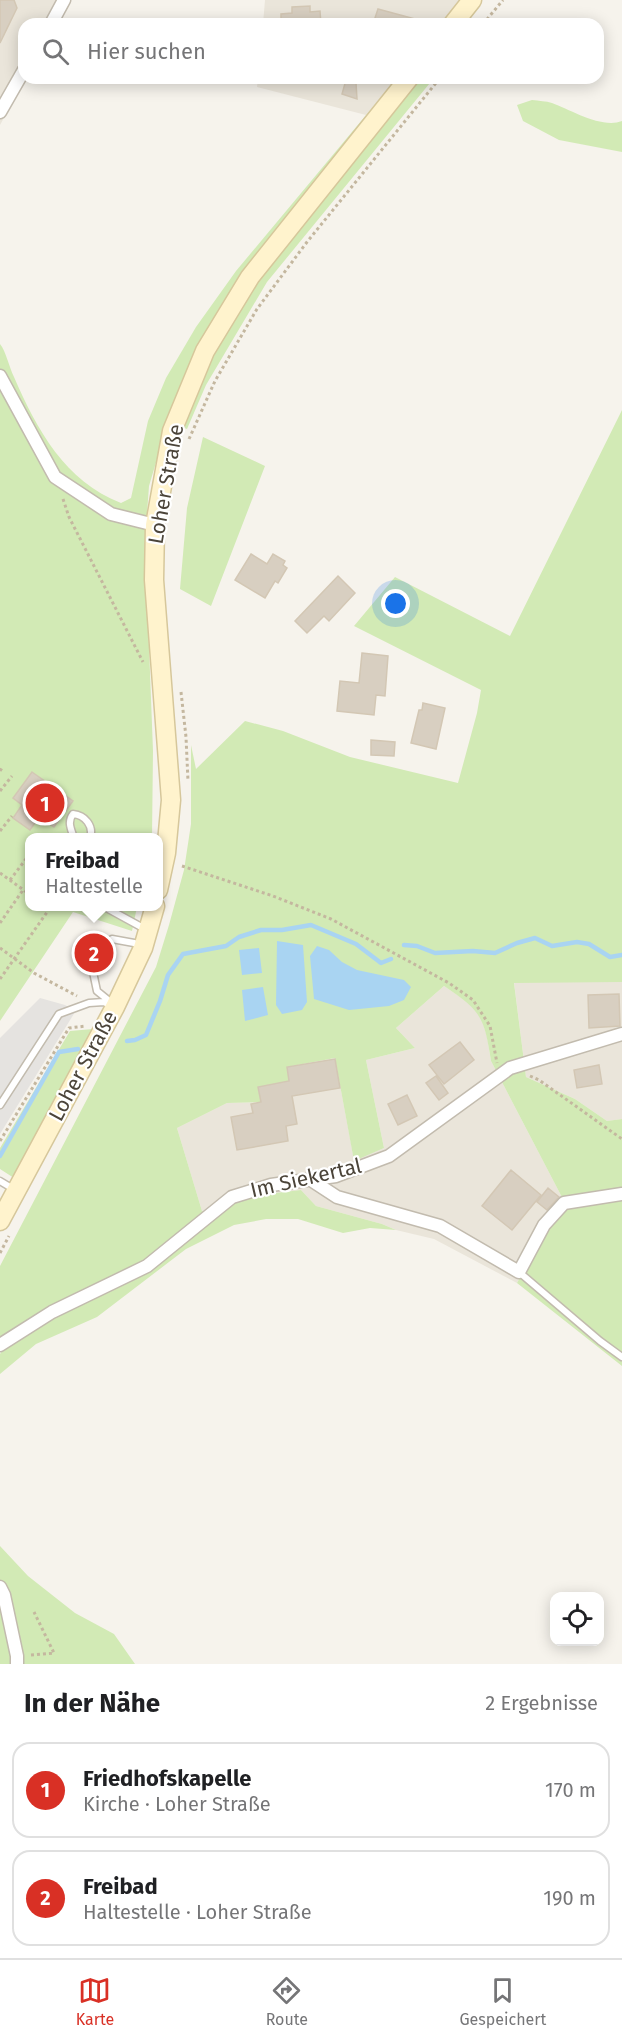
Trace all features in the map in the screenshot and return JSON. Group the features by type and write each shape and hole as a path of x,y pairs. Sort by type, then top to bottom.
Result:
{"street":[{"path":"54,18 64,0"},
{"path":"458,18 472,0"},
{"path":"0,112 18,80"},
{"name":"Loher Straße","path":"163,869 171,800 154,580 154,525 172,432 205,351 250,277 404,84"},
{"path":"0,376 33,441 55,477 111,514 154,525"},
{"name":"Loher Straße","path":"5,1227 16,1191 115,1007 146,939 154,911"},
{"name":"Im Siekertal","path":"0,1345 52,1312 147,1266 232,1197 263,1187 336,1176 389,1156 510,1068 622,1034"},
{"path":"311,1180 338,1197 440,1226 519,1272 544,1225 564,1203 622,1194"},
{"path":"0,1587 4,1595 17,1660"}],"lane":[{"path":"73,833 69,823 73,814 90,824 92,833"},
{"path":"109,911 146,939"},
{"path":"115,1007 98,991 93,972 94,953 112,939 134,943 146,939"},
{"path":"0,1105 59,1014 89,1003 104,1002 115,1007"},
{"path":"0,1181 16,1191"},
{"path":"519,1272 622,1357"}],"path":[{"path":"488,18 502,0"},
{"path":"187,448 189,438 215,381 257,309 307,242 435,84"},
{"path":"55,477 69,517 145,664"},
{"path":"181,691 188,788"},
{"path":"0,791 12,776"},
{"path":"0,831 12,816"},
{"path":"10,880 25,861"},
{"path":"179,876 182,866 273,896 331,919 449,983 473,1000 490,1026 497,1064 539,1080 622,1140"},
{"path":"0,873 23,890 0,923"},
{"path":"0,979 48,911"},
{"path":"0,948 34,973 89,1003"},
{"path":"0,1141 69,1028 92,1025"},
{"path":"0,1253 5,1227"},
{"path":"17,1660 54,1653 34,1612"}],"shaded area":[{"path":"0,0 69,0 59,18 18,18 18,84 23,84 0,125"},
{"path":"265,0 461,0 446,18 264,18"},
{"path":"257,84 392,84 366,115 257,87"},
{"path":"514,982 622,982 622,1119 607,1121 575,1099 526,1077"},
{"path":"444,986 471,1004 482,1019 491,1061 566,1205 547,1226 517,1283 434,1239 316,1206 301,1190 267,1194 235,1202 216,1214 202,1211 177,1128 227,1103 261,1102 258,1087 288,1081 286,1067 335,1058 354,1160 384,1148 366,1060 415,1048 396,1028"},
{"path":"40,998 65,1005 75,1012 0,1134 0,1038"}],"green space":[{"path":"392,84 429,84 267,282 206,385 187,429 168,422 149,486 145,541 153,751 152,833 25,833 25,911 136,911 132,931 73,912 0,1021 0,344 23,397 55,452 84,481 121,503 131,498 148,421 166,378 196,327 236,271"},
{"path":"532,100 552,103 596,121 614,123 622,121 622,152 559,140 523,121 517,105"},
{"path":"622,410 622,982 514,983 526,1077 575,1099 607,1121 622,1119 622,1366 517,1283 547,1226 566,1205 491,1061 486,1034 479,1016 466,1002 444,986 396,1028 415,1048 366,1060 384,1148 354,1161 335,1058 287,1067 289,1081 258,1087 261,1102 227,1103 177,1128 202,1211 216,1214 235,1202 267,1194 301,1190 316,1206 396,1230 370,1228 343,1233 298,1219 266,1219 234,1225 186,1249 97,1317 36,1344 0,1374 2,1351 0,1349 0,1266 156,967 184,870 191,824 191,745 196,769 245,721 283,731 350,757 458,783 481,690 354,626 395,577 510,636"},
{"path":"203,437 265,466 211,606 180,589 187,508"},
{"path":"93,1029 14,1178 0,1169 0,1148 70,1031"},
{"path":"0,1546 28,1576 75,1613 114,1634 135,1664 0,1664"}],"water":[{"path":"277,941 303,945 307,1002 302,1010 282,1014 276,1005"},
{"path":"317,946 329,950 342,962 357,970 404,980 411,987 404,1000 389,1006 349,1010 314,999 310,956"},
{"path":"259,948 262,973 242,975 239,950"},
{"path":"263,987 268,1015 245,1021 242,990"}],"building":[{"path":"0,0 14,0 17,8 0,43"},
{"path":"310,6 310,12 320,11 321,18 281,18 281,14 292,13 292,7"},
{"path":"378,9 412,18 375,18"},
{"path":"345,84 356,84 357,99 342,94"},
{"path":"251,554 267,564 273,554 285,561 283,565 287,568 278,583 275,581 265,598 235,580"},
{"path":"338,576 355,593 329,621 324,616 307,633 295,621"},
{"path":"362,653 388,656 385,696 376,695 374,715 337,711 340,681 359,683"},
{"path":"423,703 445,708 436,749 411,743 419,710 422,710"},
{"path":"371,740 395,742 394,756 371,755"},
{"path":"32,772 73,801 54,827 39,817 30,830 13,818 22,805 13,798"},
{"path":"619,994 620,1026 589,1028 588,995"},
{"path":"460,1042 474,1060 444,1084 429,1065"},
{"path":"335,1059 340,1088 292,1096 297,1124 286,1126 288,1141 237,1150 231,1117 253,1113 251,1104 261,1102 258,1087 289,1081 287,1067"},
{"path":"599,1065 602,1084 577,1088 574,1070"},
{"path":"436,1076 448,1093 439,1100 426,1083"},
{"path":"407,1095 417,1116 398,1125 388,1104"},
{"path":"511,1170 541,1195 512,1230 482,1206"},
{"path":"548,1188 559,1197 547,1210 537,1202"}],"waterway":[{"path":"127,1041 146,1035 168,975 183,954 226,946 239,937 261,930 282,930 311,925 356,944 381,963 391,959"},
{"path":"404,945 417,946 435,953 473,951 495,953 535,938 552,946 577,942 589,944 610,957 622,955"},
{"path":"0,1156 59,1052 78,1049"}],"place":[{"name":"Friedhofskapelle","path":"45,803"},
{"name":"Freibad","path":"94,953"}]}
